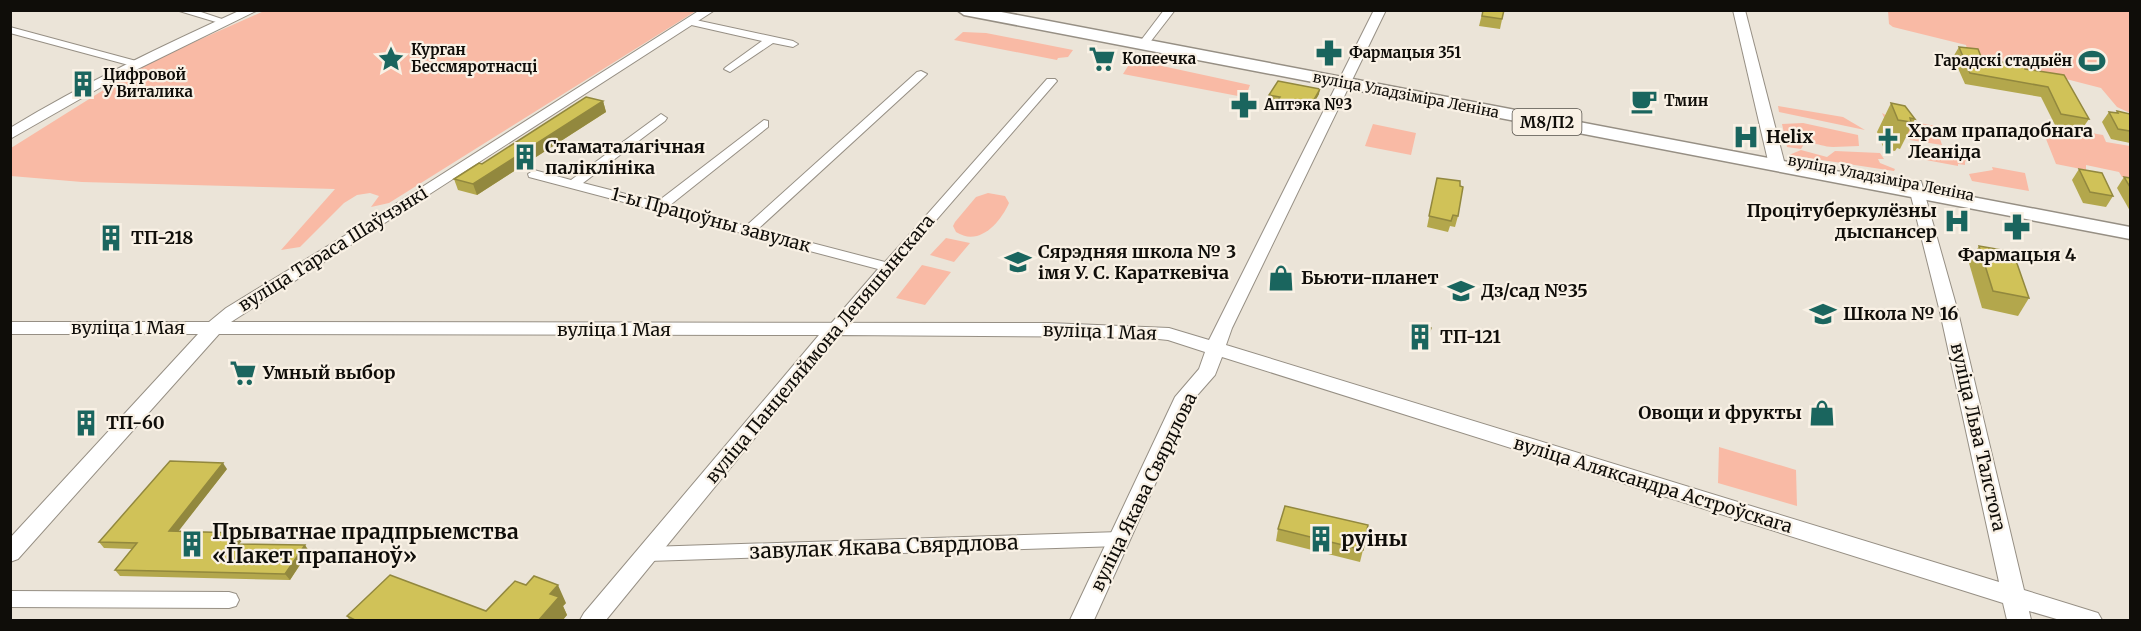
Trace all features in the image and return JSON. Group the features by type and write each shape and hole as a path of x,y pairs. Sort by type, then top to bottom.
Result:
{"main road":[{"name":"вуліца Уладзіміра Леніна","path":"964,10 1917,188 2130,224"},
{"name":"вуліца Уладзіміра Леніна","path":"995,10 1347,80"},
{"name":"вуліца Уладзіміра Леніна","path":"1917,188 2130,233"}],"street":[{"path":"181,10 226,22"},
{"path":"10,135 55,106 136,64 252,10"},
{"name":"вуліца Тараса Шаўчэнкі","path":"10,553 214,328 232,312 370,227 710,10"},
{"path":"1147,39 1170,10"},
{"name":"вуліца Якава Свярдлова","path":"1082,621 1185,397 1208,371 1223,328 1248,274 1380,10"},
{"path":"1739,10 1776,162"},
{"path":"691,22 793,44"},
{"path":"10,30 136,64"},
{"path":"730,69 771,39"},
{"path":"748,231 921,74"},
{"name":"вуліца Панцеляймона Лепяшынскага","path":"592,621 833,330 1051,81"},
{"path":"575,183 661,118"},
{"path":"659,207 764,124"},
{"name":"1-ы Працоўны завулак","path":"534,174 887,267"},
{"name":"вуліца Льва Талстога","path":"1917,188 1949,312 2019,621"},
{"name":"вуліца 1 Мая","path":"10,328 1139,331 1169,334 1216,347"},
{"name":"вуліца Аляксандра Астроўскага","path":"1216,347 1524,446 2090,621"},
{"name":"завулак Якава Свярдлова","path":"648,554 1120,539"},
{"path":"10,599 229,600"}],"shaded area":[{"path":"264,11 696,11 389,203 371,207 379,196 370,193 357,195 344,203 300,247 281,250 335,189 82,182 11,176 11,148 145,64"},
{"path":"1888,11 2130,11 2130,113 2117,107 2101,88 1968,54 1966,45 1893,27 1889,24"},
{"path":"963,32 986,33 1073,50 1068,57 1057,60 954,40"},
{"path":"1153,64 1250,85 1247,93 1238,96 1123,74 1128,66"},
{"path":"1778,106 1843,117 1865,130 1779,112"},
{"path":"1882,113 1891,118 1936,126 1942,145 1910,140 1905,134 1888,126"},
{"path":"1803,123 1858,135 1859,146 1833,147 1804,144 1801,149 1787,147 1782,124"},
{"path":"1373,124 1416,133 1411,155 1365,146"},
{"path":"2040,124 2103,135 2106,142 2130,146 2130,178 2122,177 2119,172 2086,165 2086,170 2056,164"},
{"path":"1911,145 1980,157 1982,160 1970,158 1971,163 1965,161 1965,165 1958,164 1958,166 1915,158"},
{"path":"1801,150 1827,157 1835,151 1880,153 1884,159 1878,159 1880,163 1895,169 1894,171 1789,155"},
{"path":"1992,167 2025,173 2029,191 1972,181 1969,174 1993,170"},
{"path":"988,193 1005,196 1009,203 1000,218 981,235 973,237 956,232 953,226 955,222 976,197"},
{"path":"946,238 970,243 954,262 930,255"},
{"path":"922,265 951,272 925,305 896,298"},
{"path":"1719,447 1796,470 1797,506 1718,483"}],"building":[{"path":"1483,10 1504,10 1502,19 1482,16"},
{"path":"1959,47 1978,49 1982,59 2023,65 2025,69 2064,75 2089,119 2061,114 2048,87 1970,73"},
{"path":"1278,81 1320,89 1312,103 1305,102 1304,105 1278,100 1280,97 1269,95"},
{"path":"586,97 603,101 473,184 454,179 479,163 482,164"},
{"path":"1891,103 1905,106 1915,119 1910,118 1911,122 1898,120"},
{"path":"2117,111 2130,114 2130,131 2118,129 2109,112 2118,113"},
{"path":"2079,169 2102,173 2113,196 2090,192"},
{"path":"2124,177 2130,178 2130,187"},
{"path":"1437,178 1460,181 1460,186 1463,187 1458,216 1453,215 1451,221 1429,216"},
{"path":"1979,246 2013,252 2029,298 1993,291"},
{"path":"1416,324 1431,328 1427,339 1412,335"},
{"path":"170,461 223,463 169,531 238,533 230,544 305,545 285,574 115,570 137,543 99,542"},
{"path":"1285,506 1368,525 1363,550 1278,529"},
{"path":"390,575 486,611 515,581 526,585 534,576 558,585 550,594 559,597 538,621 357,621 347,616"}],"place":[{"name":"Фармацыя 351","path":"1329,53"},
{"name":"Курган Бессмяротнасці","path":"391,59"},
{"name":"Копеечка","path":"1102,59"},
{"name":"Гарадскі стадыён","path":"2092,61"},
{"name":"Цифровой У Виталика","path":"83,84"},
{"name":"Тмин","path":"1644,101"},
{"name":"Аптэка №3","path":"1244,105"},
{"name":"Helix","path":"1746,137"},
{"name":"Храм прападобнага Леаніда","path":"1888,141"},
{"name":"Стаматалагічная паліклініка","path":"525,157"},
{"name":"Процітуберкулёзны дыспансер","path":"1957,221"},
{"name":"Фармацыя 4","path":"2017,227"},
{"name":"ТП-218","path":"111,238"},
{"name":"Сярэдняя школа № 3 імя У. С. Караткевіча","path":"1018,262"},
{"name":"Бьюти-планет","path":"1281,278"},
{"name":"Дз/сад №35","path":"1461,291"},
{"name":"Школа № 16","path":"1823,314"},
{"name":"ТП-121","path":"1420,337"},
{"name":"Умный выбор","path":"243,373"},
{"name":"Овощи и фрукты","path":"1822,413"},
{"name":"ТП-60","path":"86,423"},
{"name":"руіны","path":"1321,539"},
{"name":"Прыватнае прадпрыемства «Пакет прапаноў»","path":"192,544"}]}
